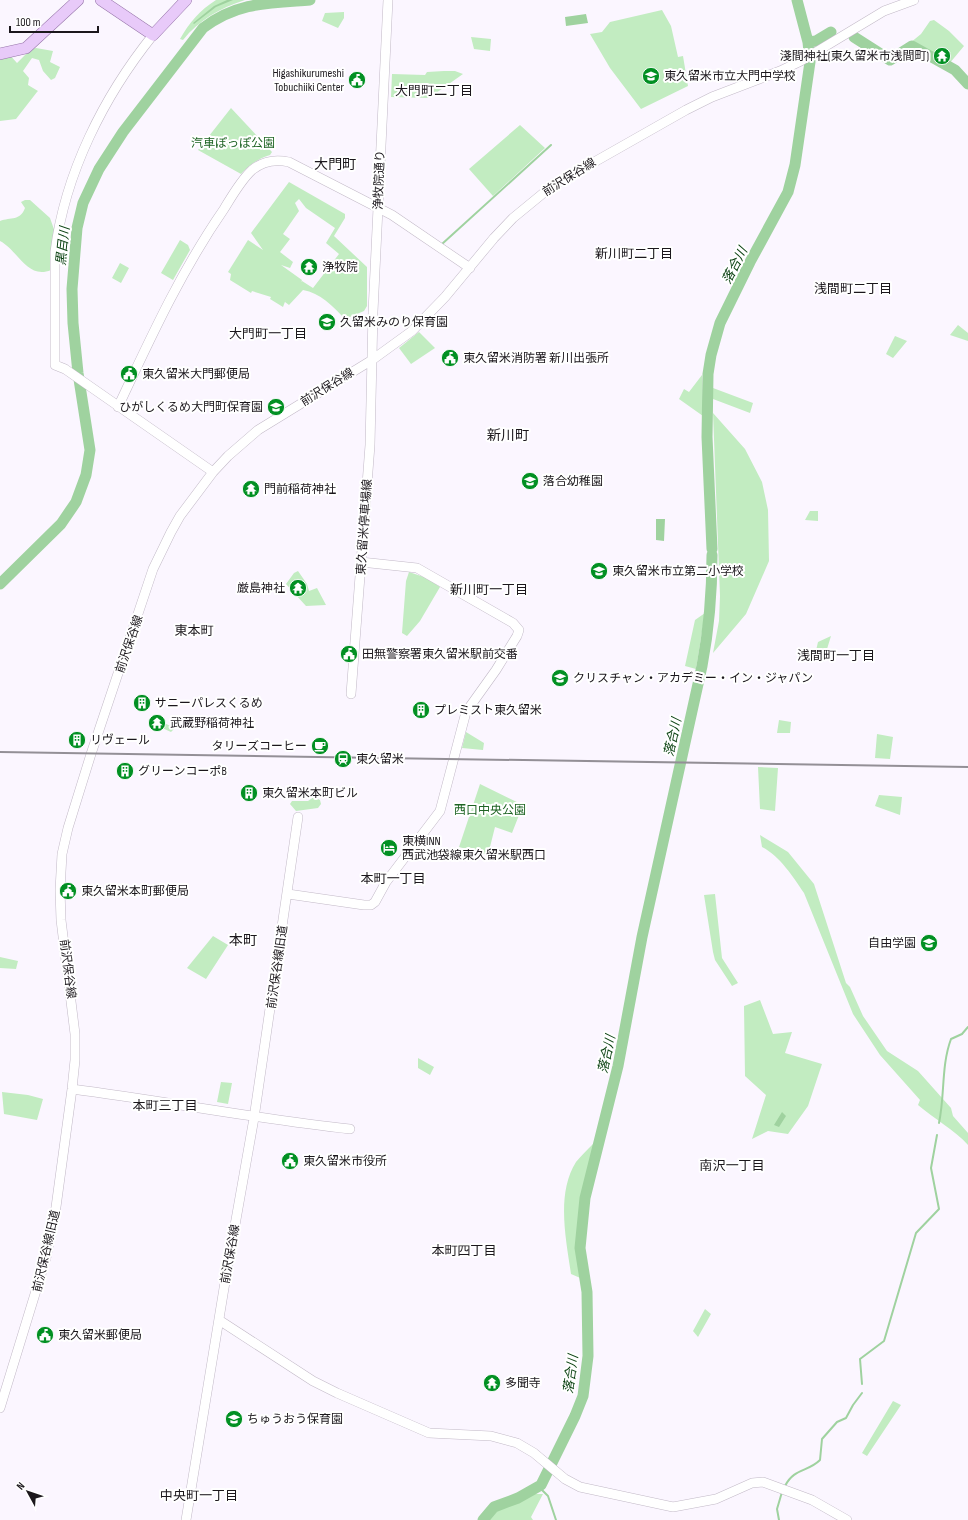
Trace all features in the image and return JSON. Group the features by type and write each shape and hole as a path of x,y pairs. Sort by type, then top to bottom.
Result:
{"main road":[{"path":"0,54 26,48 78,0"},
{"path":"101,0 153,35 186,0"}],"street":[{"name":"前沢保谷線","path":"72,1089 75,1060 75,1034 61,920 60,890 62,854 68,828 89,758 156,563 180,516 212,472 231,453 258,430 372,360 419,325 470,268 494,238 522,209 558,182 701,102 761,79 801,61 884,11 914,0"},
{"name":"浄牧院通り","path":"372,360 388,4"},
{"path":"153,35 132,62 87,142 70,186 57,237 54,275 55,364 212,472"},
{"path":"118,407 153,330 199,247 252,170 266,162 279,160 289,162 378,208 401,221 470,268"},
{"name":"東久留米停車場線","path":"351,694 370,445 372,360"},
{"path":"288,894 364,905 371,905 375,902 386,882 440,811 466,712 496,670 517,636 519,630 513,623 417,568 361,562"},
{"name":"前沢保谷線旧道","path":"254,1118 288,894 298,817"},
{"path":"72,1089 122,1095 254,1118 350,1129"},
{"name":"前沢保谷線旧道","path":"0,1408 46,1258 56,1207 72,1089"},
{"name":"前沢保谷線","path":"186,1520 254,1118"},
{"path":"220,1320 318,1384 414,1428 436,1434 486,1435 501,1438 524,1447 570,1482 580,1487 673,1507 716,1500 754,1482 763,1482 819,1504 847,1520"}],"green space":[{"path":"216,0 245,0 219,11 196,26 183,40 180,39 195,17"},
{"path":"662,10 671,26 678,57 683,56 688,86 641,109 610,68 590,34 602,32 610,22"},
{"path":"344,12 344,18 338,28 322,21 325,13"},
{"path":"934,20 949,31 964,46 949,64 910,43 921,34 930,21"},
{"path":"471,37 491,39 490,51 474,49"},
{"path":"36,48 53,51 50,62 60,67 55,78 51,80 43,71 39,60 32,58 23,71 29,78 28,85 38,91 16,119 0,121 0,54 8,53 17,63 31,49"},
{"path":"455,71 463,74 429,98 391,97 392,74 425,75 427,72"},
{"name":"汽車ぽっぽ公園","path":"231,108 272,152 270,155 258,160 241,174 198,150"},
{"path":"520,125 545,148 493,196 469,169"},
{"path":"289,182 345,214 345,218 334,236 367,267 367,306 364,311 345,319 321,297 303,290 289,305 285,302 286,299 283,307 270,299 271,297 252,291 251,293 230,280 231,274 228,272 248,240 263,250 251,233","holes":["299,199 306,208 335,228 326,243 339,254 313,288 302,281 301,282 302,280 281,265 290,268 293,262 280,252 290,239 283,234 299,211 295,203"]},
{"path":"30,200 50,218 56,235 51,270 43,272 35,271 29,268 0,241 0,221 15,218 21,215 25,208 21,202"},
{"path":"180,240 188,245 190,250 173,280 161,273"},
{"path":"120,263 129,268 121,283 112,278"},
{"path":"958,325 968,333 968,341 950,335"},
{"path":"419,332 435,348 411,364 399,348"},
{"path":"895,336 907,341 893,358 886,354"},
{"path":"702,375 703,416 679,399 684,389 689,392"},
{"path":"713,388 753,403 750,413 713,399"},
{"path":"713,413 745,449 762,482 768,510 769,561 746,614 713,653 719,621 720,596"},
{"path":"810,511 818,511 818,521 805,520"},
{"path":"298,571 307,584 309,591 317,588 326,605 306,606 295,594 297,592 294,593 286,584 294,573"},
{"path":"409,572 427,578 440,587 420,621 407,636 402,633 406,581"},
{"path":"705,613 696,669 685,666 695,620"},
{"path":"831,636 823,662 814,659 818,642"},
{"path":"153,718 175,728 171,732 151,723"},
{"path":"779,720 791,722 790,733 777,733"},
{"path":"466,732 484,743 483,750 462,748"},
{"path":"877,734 893,737 890,759 875,758"},
{"path":"758,767 778,768 775,811 760,809"},
{"name":"西口中央公園","path":"480,784 523,805 512,833 495,827 488,855 459,847"},
{"path":"879,795 902,797 900,815 875,806"},
{"path":"314,797 320,800 321,804 318,808 296,811 290,804 292,801 308,801"},
{"path":"760,835 788,852 814,884 846,983 850,987 863,1016 887,1051 918,1071 951,1108 953,1116 968,1133 968,1145 957,1134 918,1105 920,1100 880,1055 853,1014 804,893 780,861 762,847"},
{"path":"715,894 722,958 738,983 732,986 715,960 713,952 704,895"},
{"path":"213,936 228,945 206,979 187,968"},
{"path":"0,957 18,961 16,969 0,968"},
{"path":"760,1000 773,1034 792,1032 785,1053 822,1064 808,1106 788,1134 768,1131 752,1139 766,1095 745,1076 744,1006"},
{"path":"418,1058 434,1067 430,1075 418,1068"},
{"path":"221,1082 232,1083 228,1104 217,1102"},
{"path":"2,1092 28,1095 43,1099 37,1120 4,1114"},
{"path":"593,1144 597,1145 586,1195 582,1228 585,1280 571,1274 565,1232 564,1202 566,1188 576,1162"},
{"path":"705,1309 711,1314 698,1337 693,1331"},
{"path":"893,1401 901,1405 867,1456 862,1453"},
{"path":"532,1494 543,1494 531,1517 533,1520 483,1520 494,1507"}],"shaded area":[{"path":"227,0 233,0 216,7 194,24 193,23 214,6"},
{"path":"586,14 588,23 566,26 565,17"},
{"path":"656,519 665,519 664,541 656,540"},
{"path":"782,1112 786,1116 779,1127 774,1125"}],"waterway":[{"name":"黒目川","path":"0,584 61,524 76,502 86,475 90,450 78,373 73,323 72,289 77,228 83,203 99,169 123,132 203,28 228,13 254,5 310,0"},
{"name":"落合川","path":"712,549 707,437 708,374 711,355 720,323 750,262 788,192 795,165 810,62 808,42 797,0"},
{"path":"808,42 816,41 831,32"},
{"path":"854,37 890,60 912,46 955,70 968,84"},
{"path":"442,244 551,145"},
{"name":"落合川","path":"483,1520 494,1507 518,1498 541,1485 575,1416 583,1396 588,1356 587,1292 580,1248 585,1198 618,1066 642,937 702,666 710,611 712,555"},
{"path":"939,1123 944,1070 951,1039 962,1034 968,1027"},
{"path":"862,1384 860,1359 884,1341 916,1233 939,1209 931,1168 937,1135"},
{"path":"785,1486 797,1473 811,1467 820,1460 822,1439 837,1422 846,1418 862,1393"},
{"path":"539,1487 548,1496 556,1520"},
{"path":"779,1520 777,1509 782,1492"}],"railway":[{"path":"0,752 968,767"}],"place":[{"name":"淺間神社(東久留米市浅間町)","path":"942,56"},
{"name":"東久留米市立大門中学校","path":"651,76"},
{"name":"Higashikurumeshi Tobuchiiki Center","path":"357,80"},
{"name":"浄牧院","path":"309,267"},
{"name":"久留米みのり保育園","path":"327,322"},
{"name":"東久留米消防署 新川出張所","path":"450,358"},
{"name":"東久留米大門郵便局","path":"129,374"},
{"name":"ひがしくるめ大門町保育園","path":"276,407"},
{"name":"落合幼稚園","path":"530,481"},
{"name":"門前稲荷神社","path":"251,489"},
{"name":"東久留米市立第二小学校","path":"599,571"},
{"name":"厳島神社","path":"298,588"},
{"name":"田無警察署東久留米駅前交番","path":"349,654"},
{"name":"クリスチャン・アカデミー・イン・ジャパン","path":"560,678"},
{"name":"サニーパレスくるめ","path":"142,703"},
{"name":"プレミスト東久留米","path":"421,710"},
{"name":"武蔵野稲荷神社","path":"157,723"},
{"name":"リヴェール","path":"77,740"},
{"name":"タリーズコーヒー","path":"320,746"},
{"name":"東久留米","path":"343,759"},
{"name":"グリーンコーポB","path":"125,771"},
{"name":"東久留米本町ビル","path":"249,793"},
{"name":"東横INN 西武池袋線東久留米駅西口","path":"389,848"},
{"name":"東久留米本町郵便局","path":"68,891"},
{"name":"自由学園","path":"929,943"},
{"name":"東久留米市役所","path":"290,1161"},
{"name":"東久留米郵便局","path":"45,1335"},
{"name":"多聞寺","path":"492,1383"},
{"name":"ちゅうおう保育園","path":"234,1419"}],"district":[{"name":"大門町二丁目","path":"434,90"},
{"name":"大門町","path":"335,164"},
{"name":"新川町二丁目","path":"634,253"},
{"name":"浅間町二丁目","path":"853,288"},
{"name":"大門町一丁目","path":"268,333"},
{"name":"新川町","path":"508,435"},
{"name":"新川町一丁目","path":"489,589"},
{"name":"東本町","path":"194,630"},
{"name":"浅間町一丁目","path":"836,655"},
{"name":"本町一丁目","path":"393,878"},
{"name":"本町","path":"243,940"},
{"name":"本町三丁目","path":"165,1105"},
{"name":"南沢一丁目","path":"732,1165"},
{"name":"本町四丁目","path":"464,1250"},
{"name":"中央町一丁目","path":"199,1495"}]}
